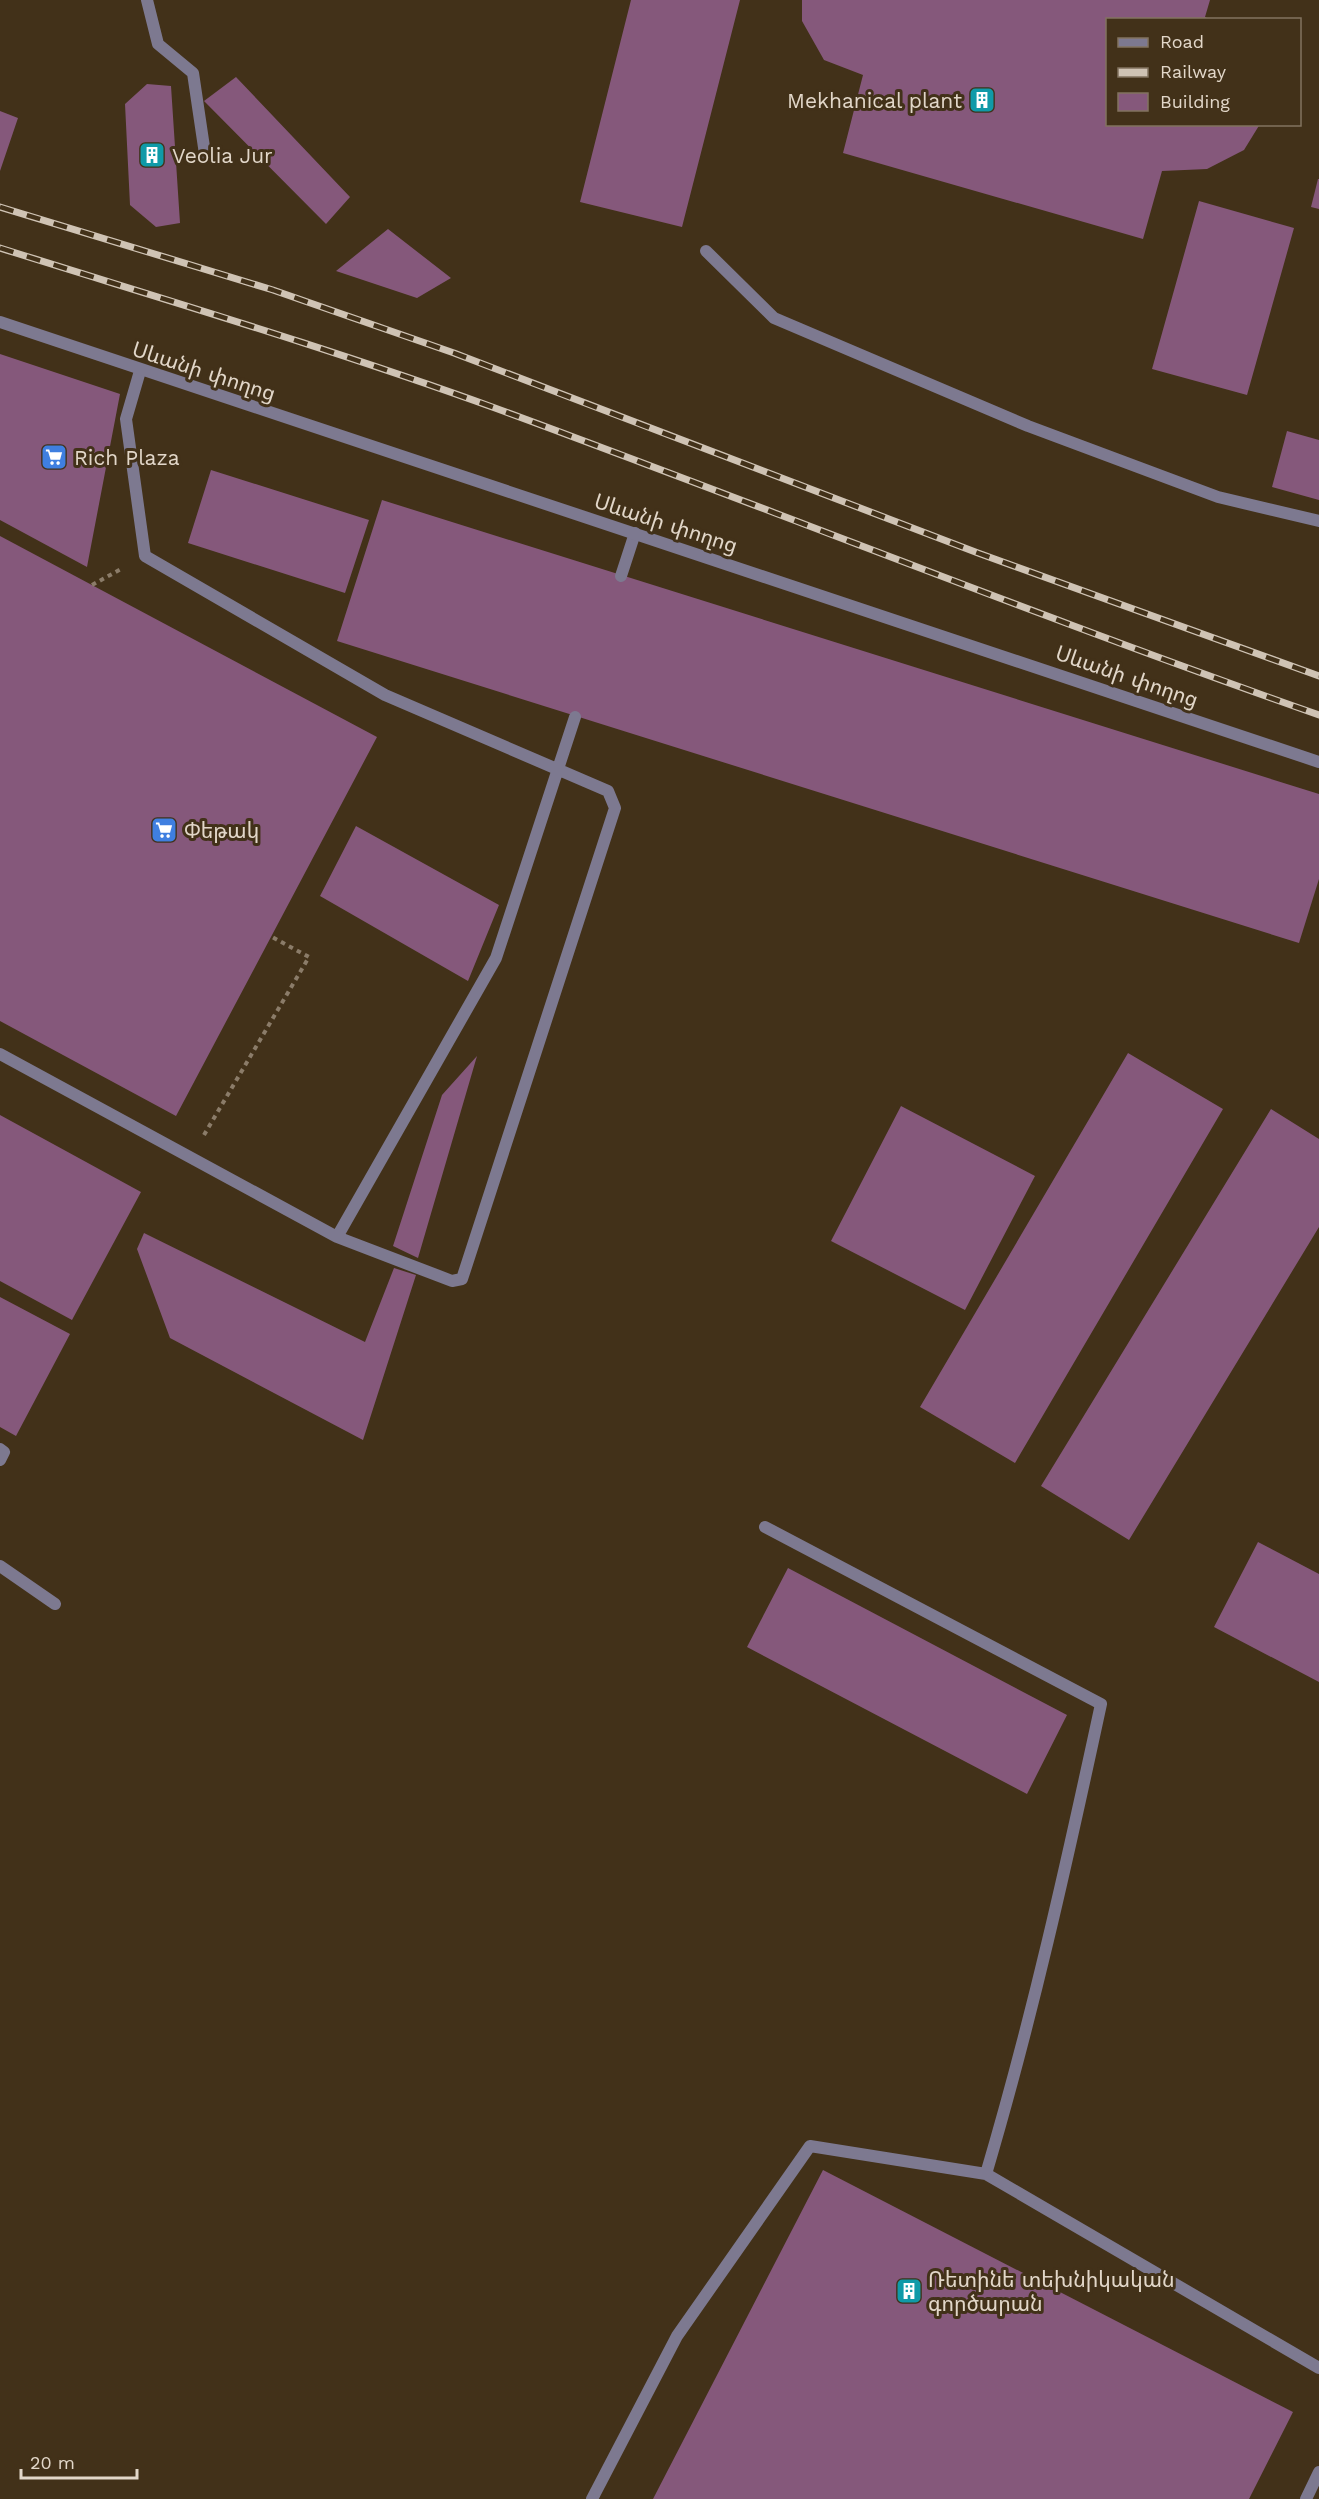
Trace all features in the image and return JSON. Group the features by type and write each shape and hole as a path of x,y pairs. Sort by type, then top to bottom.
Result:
{"street":[{"path":"147,0 158,44 193,73 205,154"},
{"path":"706,251 774,318 1028,426 1218,497 1319,521"},
{"name":"Սևանի փողոց","path":"0,322 140,371 635,533 1319,762"},
{"path":"0,1054 337,1237 452,1281 462,1280 615,808 608,791 384,694 145,556 126,419 140,371"},
{"path":"621,576 635,533"},
{"path":"337,1237 496,958 575,717"},
{"path":"0,1449 4,1452 0,1460"},
{"path":"765,1527 1101,1704 1060,1895 1009,2096 986,2174"},
{"path":"0,1566 55,1604"},
{"path":"592,2499 677,2336 810,2146 986,2174 1319,2368"},
{"path":"1306,2499 1319,2472"}],"path":[{"path":"92,585 145,556"},
{"path":"190,1157 309,957 272,937"}],"building":[{"path":"631,0 740,0 682,227 580,202"},
{"name":"Mekhanical plant","path":"802,0 1210,0 1205,17 1207,18 1106,18 1106,126 1259,126 1244,150 1207,169 1162,171 1143,239 843,153 863,75 824,60 802,21"},
{"path":"236,77 350,197 326,224 204,101"},
{"name":"Veolia Jur","path":"147,84 171,86 180,223 156,227 130,205 125,104"},
{"path":"0,111 18,118 0,171"},
{"path":"1319,179 1319,209 1311,207"},
{"path":"1199,201 1294,228 1247,395 1152,369"},
{"path":"388,229 451,278 417,298 336,271"},
{"name":"Rich Plaza","path":"0,354 120,394 87,567 0,520"},
{"path":"1287,431 1319,440 1319,500 1272,487"},
{"path":"211,470 369,520 345,593 188,543"},
{"path":"382,500 1319,794 1319,879 1299,943 337,641"},
{"name":"Փեթակ","path":"0,536 377,737 176,1116 0,1021"},
{"path":"356,826 499,905 468,981 320,896"},
{"path":"1128,1053 1223,1109 1015,1463 920,1407"},
{"path":"477,1056 418,1258 393,1246 442,1095"},
{"path":"901,1106 1035,1176 965,1310 831,1241"},
{"path":"1271,1109 1319,1139 1319,1227 1129,1540 1041,1486"},
{"path":"0,1115 141,1192 72,1320 0,1281"},
{"path":"144,1233 365,1342 394,1268 416,1275 363,1440 170,1338 137,1249"},
{"path":"0,1297 70,1334 16,1436 0,1427"},
{"path":"1258,1542 1319,1574 1319,1682 1214,1627"},
{"path":"788,1568 1067,1715 1027,1794 747,1647"},
{"name":"Ռետինե տեխնիկական գործարան","path":"823,2170 1293,2412 1249,2499 653,2499"}],"railway":[{"path":"0,207 273,290 454,353 978,553 1319,676"},
{"path":"0,248 311,345 434,386 1112,640 1319,715"}],"place":[{"name":"Mekhanical plant","path":"982,100"},
{"name":"Veolia Jur","path":"152,155"},
{"name":"Rich Plaza","path":"54,457"},
{"name":"Փեթակ","path":"164,830"},
{"name":"Ռետինե տեխնիկական գործարան","path":"909,2291"}]}
